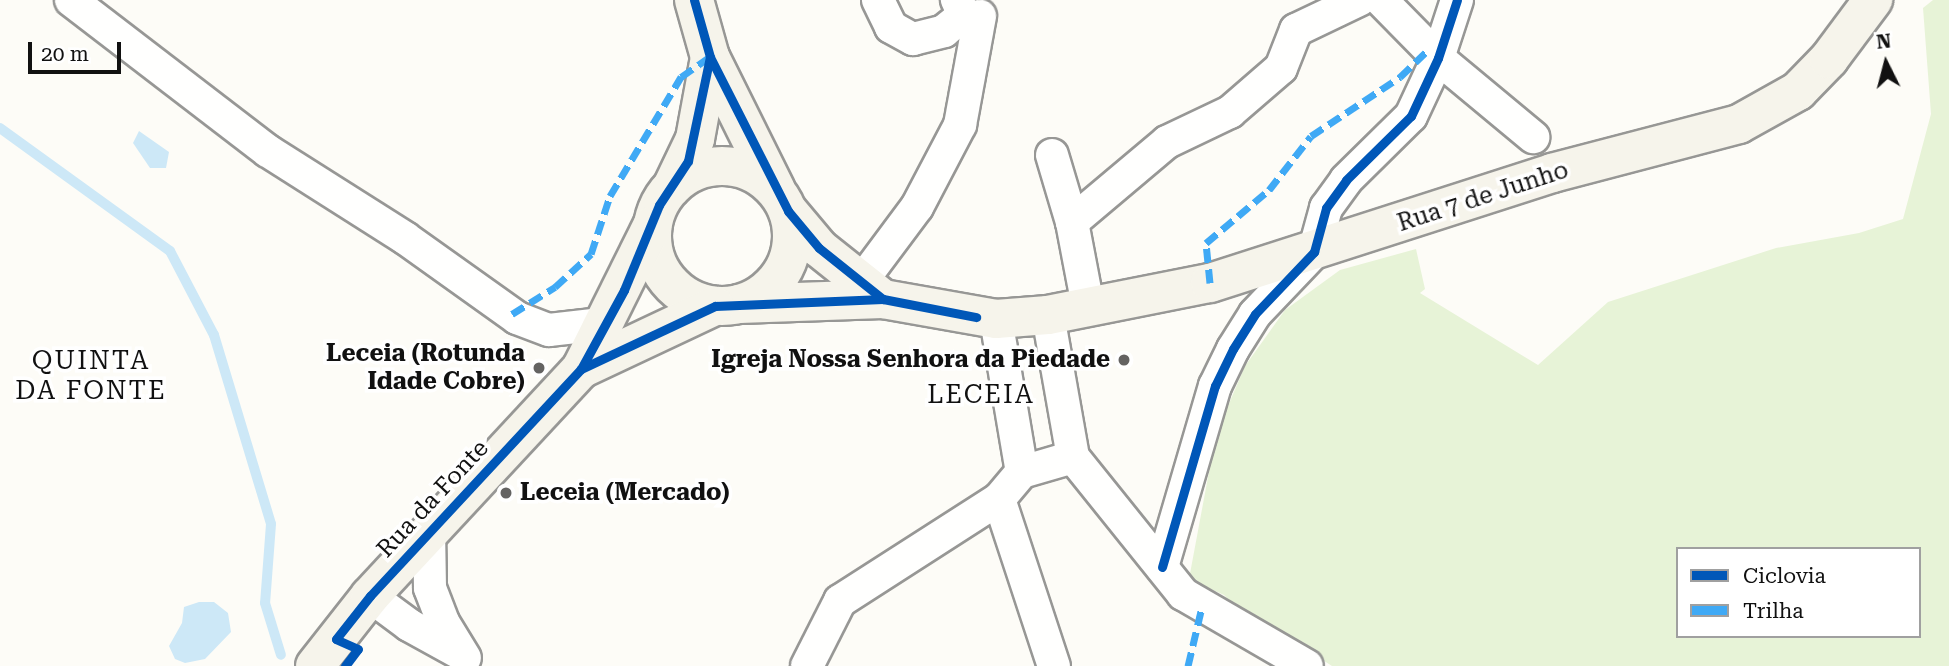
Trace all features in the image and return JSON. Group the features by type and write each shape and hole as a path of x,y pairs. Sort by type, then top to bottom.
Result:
{"main road":[{"path":"694,0 710,57 782,200 793,234 789,258 778,279 761,295 727,305 694,300 667,279 653,249 652,226 659,205 672,187 695,139 710,57"},
{"name":"Rua 7 de Junho","path":"727,305 872,290 986,318 1048,315 1210,283 1314,252 1552,173 1738,124 1798,90 1829,59 1873,0"},
{"path":"672,187 690,173 712,166 735,167 757,175 782,200 819,248 872,290"},
{"name":"Rua da Fonte","path":"315,666 370,596 429,530 572,379 624,290 652,226"},
{"name":"Rua da Fonte","path":"572,379 727,305"}],"street":[{"path":"71,0 268,151 405,238 517,318 549,330 602,324"},
{"path":"878,0 891,27 913,38 944,31 971,8"},
{"path":"1072,222 1167,142 1230,112 1271,77 1281,68 1296,30 1359,0"},
{"path":"1381,0 1438,58 1533,137"},
{"path":"1162,566 1215,386 1255,314 1314,252 1326,208 1346,180 1411,116 1438,58 1457,0"},
{"path":"872,290 960,125 971,8"},
{"path":"1052,155 1072,222 1088,306"},
{"path":"1048,315 1073,457 1183,594 1307,666"},
{"path":"986,318 1022,472"},
{"path":"807,666 841,601 999,499 1022,472 1073,457"},
{"path":"999,499 1054,666"},
{"path":"429,530 430,588 443,622 470,662"},
{"path":"370,596 395,616 470,662"}],"green space":[{"path":"1933,0 1949,0 1949,666 1332,666 1270,626 1246,617 1224,595 1189,579 1216,434 1245,366 1285,310 1340,270 1416,249 1425,289 1420,293 1538,365 1608,302 1776,248 1859,233 1903,219 1931,114 1923,8"}],"water":[{"path":"139,131 169,152 166,168 150,168 133,143"},
{"path":"199,602 214,602 228,613 231,632 205,659 185,663 175,659 169,646 182,623 184,607"}],"waterway":[{"path":"0,128 170,251 214,335 271,524 265,603 281,655"}],"marked path":[{"path":"1210,283 1206,243 1269,190 1311,136 1400,77 1429,49"},
{"path":"512,314 555,287 591,254 610,196 681,77 710,57"},
{"path":"1188,666 1202,607"}],"cycle path":[{"path":"694,0 710,57 788,211 819,248 883,299"},
{"path":"1162,567 1215,386 1233,349 1255,314 1314,252 1326,208 1346,180 1411,116 1438,58 1457,0"},
{"path":"345,666 358,649 336,639 370,596 581,369 624,290 659,205 688,161 710,57"},
{"path":"581,369 715,306 883,299 976,317"}],"place":[{"name":"Igreja Nossa Senhora da Piedade","path":"1124,360"},
{"name":"Leceia (Rotunda Idade Cobre)","path":"539,368"},
{"name":"Leceia (Mercado)","path":"506,493"}],"district":[{"name":"QUINTA DA FONTE","path":"91,376"},
{"name":"LECEIA","path":"981,395"}]}
